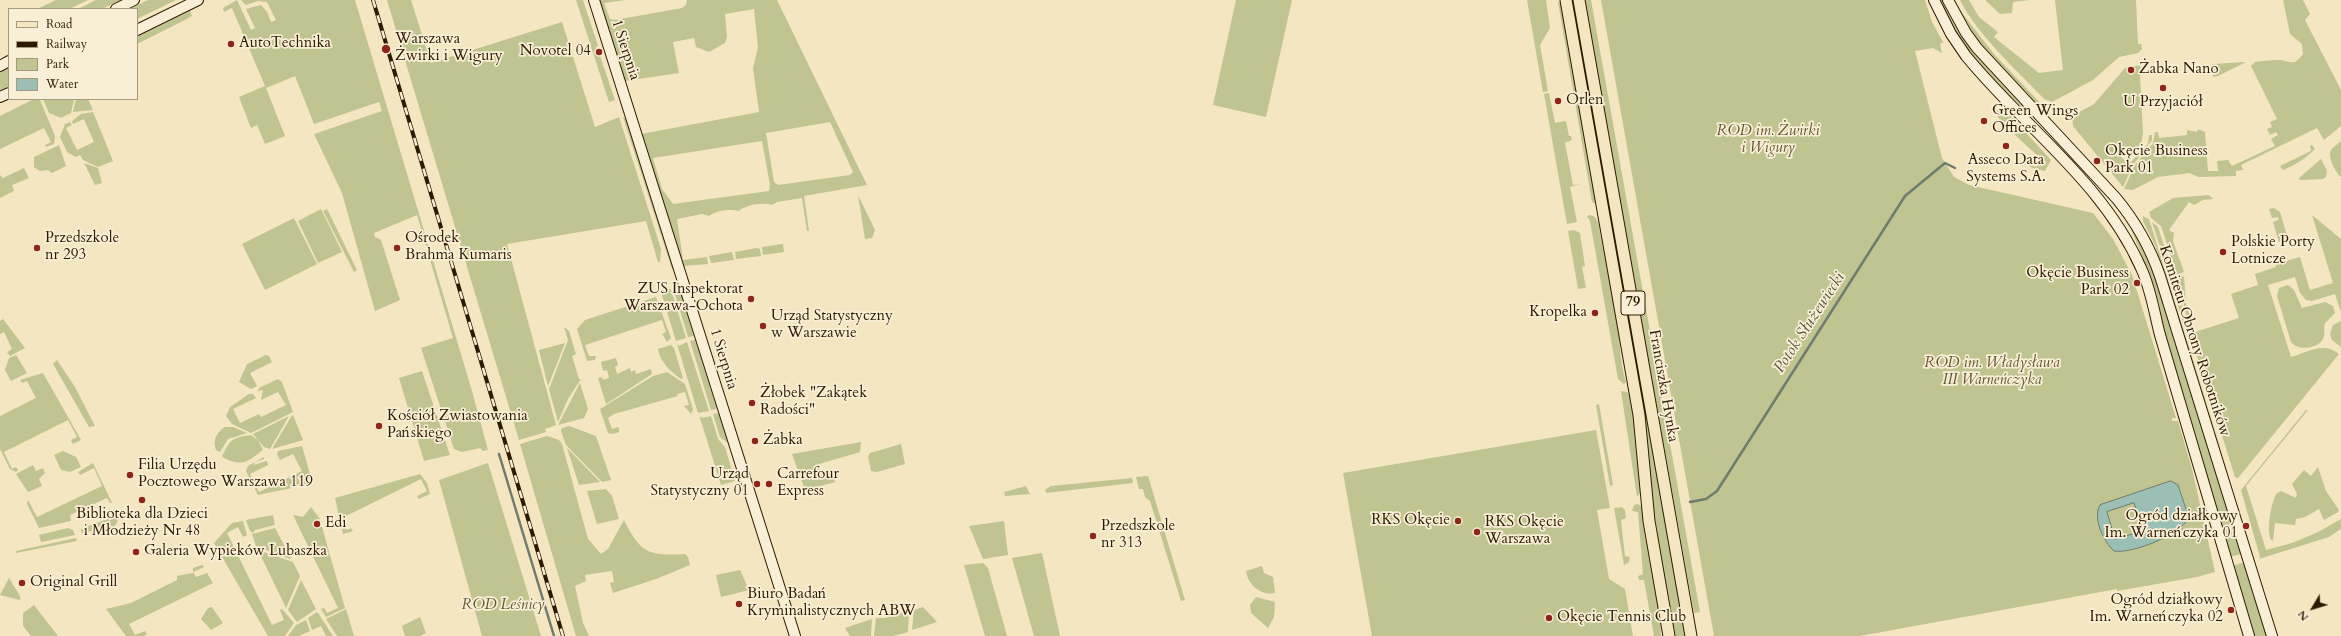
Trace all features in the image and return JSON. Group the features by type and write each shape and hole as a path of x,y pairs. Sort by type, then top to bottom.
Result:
{"main road":[{"name":"Franciszka Hynka","path":"1566,0 1638,408 1649,522 1669,636"},
{"name":"Franciszka Hynka","path":"1579,0 1691,636"}],"street":[{"path":"118,8 134,0"},
{"path":"138,30 198,0"},
{"name":"1 Sierpnia","path":"594,0 795,636"},
{"name":"Komitetu Obrony Robotników","path":"1934,0 1951,34 1966,56 2089,187 2116,221 2136,256 2153,301 2160,335 2249,636"},
{"name":"Komitetu Obrony Robotników","path":"1948,0 1966,34 1977,48 2110,190 2131,216 2145,239 2160,276 2272,636"}],"green space":[{"path":"56,0 88,0 71,8 39,8"},
{"path":"96,0 121,0 104,8 80,8"},
{"path":"148,0 176,0 138,19 138,8 132,8"},
{"path":"237,0 251,30 255,28 246,9 261,5 267,12 271,22 276,20 267,2 258,1 246,5 241,0 355,0 472,391 488,450 483,451 480,448 462,452 454,449 421,348 453,338 417,215 374,233 375,237 381,240 400,300 375,311 342,193 314,134 382,111 379,102 314,124 295,76 266,88 285,136 265,144 257,125 251,128 239,97 265,86 232,8 224,12 223,8"},
{"path":"387,0 411,0 431,63 562,22 595,127 619,117 661,249 660,262 658,262 646,221 507,244 556,425 545,429 546,432 519,440"},
{"path":"576,0 583,0 598,46 596,47 598,56 600,56 615,100 609,102"},
{"path":"598,0 625,0 604,3 610,19 615,20 682,8 686,5 687,0 777,0 867,185 804,196 809,231 807,231 802,198 777,202 772,205 755,205 746,207 739,211 724,210 709,216 702,214 677,219 683,260 707,257 708,264 683,266 641,134 759,112 753,68 758,47 754,9 725,14 727,37 725,43 709,52 696,47 694,38 673,42 679,73 625,81","holes":["830,122 853,172 850,175 778,185 774,182 766,133","762,141 770,185 769,191 673,204 662,189 653,158"]},
{"path":"1236,0 1292,0 1266,117 1213,105"},
{"path":"1527,0 1546,0 1550,28 1540,45 1548,91 1543,92"},
{"path":"1571,0 1574,0 1686,636 1674,636"},
{"path":"1584,0 1591,0 1700,612 1694,613"},
{"path":"1601,0 1925,0 1932,22 1943,42 1940,44 1942,53 1933,48 1915,51 1942,158 1954,177 1969,185 2093,213 2113,239 2132,275 2176,418 2172,418 2172,421 2178,421 2192,469 2215,572 2197,577 2117,591 2117,589 1860,636 1714,636"},
{"path":"1938,0 1942,0 1958,29 1977,56 2040,124 1987,74 1961,42"},
{"path":"1952,0 1994,54 2042,105 2048,108 2038,108 1975,39"},
{"path":"1960,0 1969,0 1979,17 1998,32 1994,37 2039,73 2063,70 2055,0 2136,0 2138,44 2141,44 2142,49 2138,53 2119,57 2093,80 2052,102 2044,99 1987,39 1977,27"},
{"path":"1985,0 2030,0 2013,2 2012,13 2000,14"},
{"path":"2283,0 2303,0 2310,14 2305,20 2341,90 2341,126 2324,140 2317,128 2241,165 2243,170 2236,171 2236,176 2198,177 2190,173 2158,177 2133,190 2124,189 2135,165 2153,143 2155,132 2158,132 2159,138 2187,135 2187,130 2197,132 2198,129 2205,132 2208,171 2218,171 2217,161 2228,160 2232,166 2275,146 2271,139 2278,135 2276,132 2270,135 2267,129 2272,127 2270,122 2277,119 2251,66 2255,62 2282,60 2294,62 2297,61 2303,54 2302,44 2290,34"},
{"path":"1558,2 1562,2 1597,201 1594,203 1592,202"},
{"path":"190,11 192,16 138,44 138,37"},
{"path":"2246,62 2218,76 2213,77 2212,64"},
{"path":"2140,65 2143,68 2144,74 2140,75 2143,133 2141,144 2134,153 2127,147 2120,156 2129,164 2148,144 2149,135 2152,135 2152,140 2133,165 2123,187 2073,126 2072,116 2094,104 2125,68"},
{"path":"8,68 8,87 0,91 0,72"},
{"path":"1549,93 1555,123 1566,121 1569,136 1571,136 1572,140 1565,143 1573,185 1580,184 1570,187 1577,222 1567,224 1544,94"},
{"path":"32,100 40,100 55,136 54,144 46,147 45,145 51,142 44,128 0,149 0,116"},
{"path":"43,100 74,100 71,113 61,118 49,113"},
{"path":"76,100 88,100 93,110 73,112"},
{"path":"2002,107 2051,160 2045,171 2035,169 2019,161 2036,167 2041,159 2001,122 1994,111"},
{"path":"93,112 113,161 98,167 83,160 80,155 76,157 67,152 60,137 65,124 70,122 72,125 66,128 77,150 94,142 84,119 73,124 72,121 81,114"},
{"path":"623,117 627,120 674,268 672,269"},
{"path":"2341,141 2341,177 2333,165 2330,153 2331,150"},
{"path":"59,145 66,166 52,173 48,170 40,171 34,167 34,157"},
{"path":"2312,145 2315,149 2311,153 2292,166 2283,170 2280,166 2311,151 2310,146"},
{"path":"2321,159 2327,171 2326,177 2323,179 2300,180 2299,178"},
{"path":"84,163 98,168 102,183 95,185"},
{"path":"24,168 29,178 12,185 14,191 0,198 0,175 3,178"},
{"path":"858,195 875,230 872,238 865,239"},
{"path":"2209,195 2213,199 2203,200 2194,205 2189,202 2169,230 2174,233 2173,241 2184,272 2177,275 2161,226 2151,218 2149,212 2173,198"},
{"path":"2274,208 2280,212 2288,239 2279,242 2273,222 2278,220 2278,217 2272,218 2269,209"},
{"path":"321,209 342,252 318,263 298,221"},
{"path":"327,209 357,270 354,272 323,211"},
{"path":"1590,215 1595,217 1598,222 1613,291 1622,365 1626,382 1624,384 1618,379 1590,221 1587,216"},
{"path":"2312,215 2341,239 2341,312 2335,294 2312,301 2306,300 2300,293 2295,277 2268,285 2291,357 2310,350 2322,348 2333,350 2339,354 2238,478 2235,477 2191,337 2178,278 2184,276 2186,304 2195,332 2239,318 2231,294 2258,285 2255,274 2276,267 2275,264 2300,257 2310,290 2333,283"},
{"path":"2143,216 2149,219 2230,479 2155,245 2143,221"},
{"path":"294,218 317,264 265,290 242,244"},
{"path":"2152,222 2158,227 2174,276 2170,277"},
{"path":"2129,224 2136,231 2154,271 2242,554 2229,557 2190,416 2164,331 2159,303"},
{"path":"1574,230 1580,233 1585,266 1582,267 1586,288 1578,289 1568,231"},
{"path":"783,244 784,252 763,255 762,247"},
{"path":"757,248 760,249 761,256 736,259 735,252"},
{"path":"732,252 734,260 711,263 709,256"},
{"path":"2176,279 2188,338 2170,281"},
{"path":"675,285 678,285 694,336 688,337 674,291"},
{"path":"2288,285 2294,290 2302,308 2325,302 2333,306 2335,313 2325,323 2324,337 2317,345 2302,348 2291,342 2277,296 2279,288"},
{"path":"668,288 671,290 686,338 676,341 661,292"},
{"path":"656,297 671,338 667,342 662,334 666,332 662,320 585,345 589,356 596,356 595,360 587,361 577,329 585,320"},
{"path":"3,319 25,348 10,356 7,352 12,349 4,332 0,334 0,321"},
{"path":"2341,321 2341,347 2332,340 2330,334 2333,325"},
{"path":"564,327 569,331 576,354 572,356 579,379 581,379 568,399 558,422 549,389 568,340"},
{"path":"695,340 717,409 711,410 690,341"},
{"path":"687,342 709,411 698,413 677,344 679,346"},
{"path":"565,343 548,386 539,350"},
{"path":"671,345 674,348 683,378 681,379 666,366 659,354 658,349"},
{"path":"16,355 27,373 11,381 5,370 9,358"},
{"path":"266,355 269,356 272,362 250,373 257,386 251,389 239,382 247,364"},
{"path":"616,358 618,365 615,367 617,374 630,368 631,372 635,370 636,374 651,369 652,374 606,404 598,378 602,377 603,380 609,378 607,370 603,371 601,362"},
{"path":"57,360 75,387 95,426 89,427 53,364"},
{"path":"422,371 450,455 424,461 399,378"},
{"path":"667,372 685,384 693,409 691,414 684,406 689,405 685,392 677,394 678,396 614,414 608,418 612,429 619,427 619,432 613,434 608,433 600,409 653,376"},
{"path":"43,373 81,440 73,444 71,440 77,437 68,420 4,452 12,469 16,467 18,470 16,472 10,469 0,449 0,416 36,398 27,381 22,383 20,380"},
{"path":"278,379 282,382 293,412 251,433 232,424 226,416 230,407 249,394 253,394 256,398 233,409 240,423 259,414 261,417 286,405 278,392 261,400 263,390 258,391 259,388"},
{"path":"580,383 588,409 584,418 558,425"},
{"path":"1621,391 1627,392 1633,408 1639,455 1641,492 1637,497"},
{"path":"1599,404 1613,485 1610,486 1596,405"},
{"path":"2306,410 2308,410 2246,486 2266,550 2292,543 2318,532 2341,519 2341,529 2329,537 2259,559 2260,557 2241,490"},
{"path":"719,413 729,444 720,437 713,414"},
{"path":"293,415 303,440 272,449 291,417"},
{"path":"289,416 270,449 264,447 253,434"},
{"path":"701,416 702,418 711,416 718,439 725,447 735,481 721,485 700,418"},
{"path":"569,426 596,436 611,480 602,482 566,445 561,431 562,428"},
{"path":"225,427 233,427 247,433 228,439 220,452 216,450 215,440 220,431"},
{"name":"RKS Okęcie Warszawa","path":"1596,430 1610,508 1597,510 1609,579 1625,589 1633,636 1372,636 1343,473"},
{"path":"251,435 258,440 263,450 248,461 239,463 222,457 227,446 232,440"},
{"path":"547,436 559,440 562,444 588,539 601,554 608,549 624,520 641,546 654,553 673,555 685,554 688,557 690,565 656,579 613,593 610,583 614,582 612,571 585,575 586,581 575,586 583,623 589,636 576,636 520,444"},
{"path":"861,442 860,452 819,464 822,474 826,477 833,475 835,482 805,490 792,454"},
{"path":"901,444 905,464 877,472 871,471 868,457 870,453"},
{"path":"302,446 312,481 311,484 258,495 246,471 248,466 255,462 254,465 267,461 268,465 250,474 259,492 302,471 293,454 280,460 277,454 278,451"},
{"path":"567,448 600,482 579,485"},
{"path":"63,451 76,457 81,467 70,472 61,470 54,455"},
{"path":"93,463 112,503 110,503 107,498 70,515 71,521 39,528 27,504 28,500 37,517 102,486 94,468 80,475 78,472"},
{"name":"ROD Leśnicy","path":"488,463 541,636 482,636 439,480"},
{"path":"33,465 36,471 43,468 45,473 39,479 42,486 28,492 16,474"},
{"path":"2318,467 2326,491 2339,510 2338,512 2324,520 2319,509 2305,517 2296,519 2295,525 2275,523 2273,541 2271,540 2269,530 2270,517 2272,504 2276,494 2281,491 2296,498 2297,494 2292,484 2304,470 2311,476"},
{"path":"420,474 427,483 430,494 419,499 417,496 427,491 421,479 342,518 347,530 351,528 353,531 343,534 335,498"},
{"path":"1148,476 1185,600 1181,601 1150,501 1145,497 1143,489 1139,489 1136,477"},
{"path":"1132,478 1133,483 1046,493 1045,490 1051,486"},
{"path":"1026,486 1030,494 1005,496 1004,492"},
{"path":"606,489 612,496 619,519 597,524 587,491"},
{"path":"1638,504 1642,507 1660,610 1661,636 1654,636 1644,580 1639,580 1638,576 1643,574 1638,512 1632,511 1634,505"},
{"path":"311,507 320,519 313,521 315,528 322,527 345,608 326,617 321,609 324,608 327,613 338,608 293,515 303,517"},
{"path":"1622,507 1625,510 1626,518 1621,520 1625,556 1630,557 1629,562 1624,565 1614,508"},
{"path":"115,509 119,518 115,526 82,533 81,529 115,516 113,510"},
{"path":"273,515 275,525 255,530 253,533 250,531 246,520"},
{"path":"243,521 247,535 243,537 238,527 227,533 272,625 284,620 280,610 282,609 294,623 285,636 268,636 214,543 232,523"},
{"path":"1004,521 1008,555 983,559 969,526"},
{"path":"68,528 73,530 75,535 41,542 39,535"},
{"path":"275,528 291,558 290,559 256,546 252,534"},
{"path":"76,538 77,541 16,553 16,551"},
{"path":"258,550 293,562 300,576 286,608"},
{"path":"1042,553 1060,636 1034,636 1012,558"},
{"path":"2245,562 2267,636 2254,636 2232,566"},
{"path":"983,563 988,568 1007,636 985,636 964,565"},
{"path":"202,565 204,567 193,572 193,568"},
{"path":"1262,566 1264,573 1273,577 1275,593 1265,593 1260,591 1249,581 1246,571"},
{"path":"740,570 749,590 721,597 716,575"},
{"path":"193,572 196,577 207,573 213,583 129,624 135,635 145,631 147,634 144,636 126,636 106,609 131,603 177,580 177,576"},
{"path":"9,578 20,596 20,600 0,595"},
{"path":"301,580 316,609 297,622 288,610"},
{"path":"1256,597 1275,602 1274,617 1268,628 1251,613 1250,605"},
{"path":"34,605 58,636 31,636 23,626 23,613"},
{"path":"212,607 223,623 211,630 201,619 208,608"},
{"path":"923,607 937,622 912,630 914,610"},
{"path":"346,609 354,636 337,636 326,619"},
{"path":"909,611 908,632 893,636 874,636 876,618 885,618"},
{"path":"317,612 333,636 326,636 321,626 312,630 308,618"},
{"path":"420,617 426,633 420,636 405,636 402,626"},
{"path":"872,619 871,636 850,636 845,628"},
{"path":"306,620 310,631 299,636 288,636 296,625"}],"water":[{"path":"2171,481 2178,485 2189,518 2176,531 2155,542 2132,550 2114,551 2106,542 2100,530 2097,516 2100,505","holes":["2134,503 2143,531 2115,539 2107,512"]}],"waterway":[{"name":"Potok Służewiecki","path":"1690,502 1706,499 1717,491 1905,196 1945,163 1955,168"},
{"path":"499,454 554,636"}],"railway":[{"path":"373,0 563,636"}],"place":[{"name":"AutoTechnika","path":"231,44"},
{"name":"Warszawa Żwirki i Wigury","path":"386,49"},
{"name":"Novotel 04","path":"599,52"},
{"name":"Żabka Nano","path":"2131,70"},
{"name":"U Przyjaciół","path":"2163,88"},
{"name":"Orlen","path":"1558,101"},
{"name":"Green Wings Offices","path":"1984,121"},
{"name":"Asseco Data Systems S.A.","path":"2006,146"},
{"name":"Okęcie Business Park 01","path":"2097,161"},
{"name":"Przedszkole nr 293","path":"37,248"},
{"name":"Ośrodek Brahma Kumaris","path":"397,248"},
{"name":"Polskie Porty Lotnicze","path":"2223,252"},
{"name":"Okęcie Business Park 02","path":"2137,283"},
{"name":"ZUS Inspektorat Warszawa-Ochota","path":"751,299"},
{"name":"Kropelka","path":"1595,313"},
{"name":"Urząd Statystyczny w Warszawie","path":"763,326"},
{"name":"Żłobek \"Zakątek Radości\"","path":"752,403"},
{"name":"Kościół Zwiastowania Pańskiego","path":"379,426"},
{"name":"Żabka","path":"755,441"},
{"name":"Filia Urzędu Pocztowego Warszawa 119","path":"130,475"},
{"name":"Urząd Statystyczny 01","path":"757,484"},
{"name":"Carrefour Express","path":"769,484"},
{"name":"Biblioteka dla Dzieci i Młodzieży Nr 48","path":"142,500"},
{"name":"RKS Okęcie","path":"1458,521"},
{"name":"Edi","path":"317,524"},
{"name":"Ogród działkowy Im. Warneńczyka 01","path":"2246,526"},
{"name":"RKS Okęcie Warszawa","path":"1477,532"},
{"name":"Przedszkole nr 313","path":"1093,536"},
{"name":"Galeria Wypieków Lubaszka","path":"136,552"},
{"name":"Original Grill","path":"22,583"},
{"name":"Biuro Badań Kryminalistycznych ABW","path":"739,604"},
{"name":"Ogród działkowy Im. Warneńczyka 02","path":"2231,610"},
{"name":"Okęcie Tennis Club","path":"1549,618"}],"park label":[{"name":"ROD im. Żwirki i Wigury","path":"1768,140"},
{"name":"ROD im. Władysława III Warneńczyka","path":"1992,372"}]}
